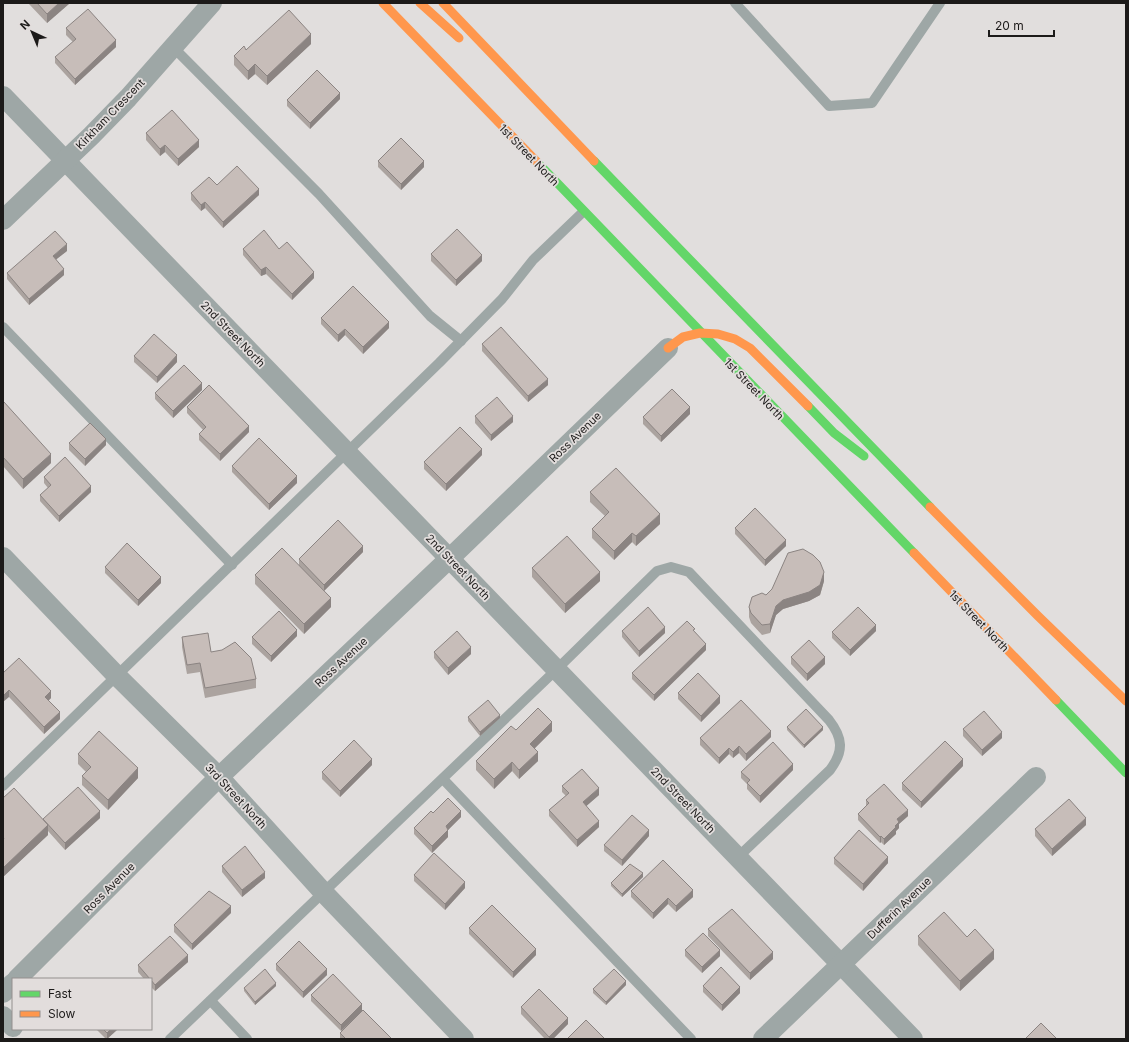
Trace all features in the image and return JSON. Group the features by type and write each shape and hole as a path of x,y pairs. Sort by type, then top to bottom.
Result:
{"main road":[{"name":"1st Street North","path":"383,3 583,212 1126,773"},
{"path":"420,3 465,43"},
{"path":"443,3 517,82 911,489 1126,702"},
{"path":"477,52 517,82"},
{"path":"658,289 671,305 679,320 680,326 678,332 668,348"},
{"path":"668,348 684,337 700,333 731,336 741,341 750,348 834,433 911,489"},
{"path":"1078,656 1126,698"},
{"path":"1085,730 1126,768"}],"street":[{"name":"Kirkham Crescent","path":"3,220 128,98 212,3"},
{"name":"2nd Street North","path":"3,96 913,1039"},
{"name":"Ross Avenue","path":"18,978 219,777 450,558 668,348"},
{"name":"3rd Street North","path":"3,557 117,676 219,777 324,893 464,1039"},
{"name":"Dufferin Avenue","path":"763,1039 1036,777"},
{"path":"3,993 12,984"},
{"path":"3,1016 12,1026"},
{"path":"16,1030 25,1039"}],"lane":[{"path":"735,3 829,106 872,103 940,3"},
{"path":"173,47 319,194 430,316 461,342"},
{"path":"3,786 461,342 502,299 533,260 583,212"},
{"path":"3,327 232,565"},
{"path":"170,1039 443,779 657,571 671,567 689,572 829,720 837,730 841,742 836,762 830,770 738,856"},
{"path":"443,779 691,1039"},
{"path":"211,1001 247,1039"}],"building":[{"path":"37,3 59,3 47,14"},
{"path":"88,9 116,40 75,79 55,57 76,39 66,28"},
{"path":"289,10 311,34 267,76 255,64 248,71 234,56 244,46 246,50"},
{"path":"317,70 340,93 310,123 287,100"},
{"path":"172,110 199,140 178,159 165,145 160,149 146,133"},
{"path":"401,138 424,161 401,184 378,161"},
{"path":"237,166 259,189 223,222 205,202 201,205 191,193 209,177 217,185"},
{"path":"457,229 482,255 456,280 431,254"},
{"path":"264,230 279,249 287,242 314,272 292,294 266,267 261,270 243,249"},
{"path":"55,231 67,244 53,256 64,269 29,299 7,273"},
{"path":"353,286 389,322 363,347 345,329 338,335 321,318"},
{"path":"501,327 548,379 528,396 482,344"},
{"path":"154,334 177,355 157,377 134,356"},
{"path":"184,365 202,383 173,411 155,393"},
{"path":"209,385 249,426 220,454 199,434 206,427 187,407"},
{"path":"672,389 690,407 661,436 643,417"},
{"path":"497,397 513,416 491,435 475,416"},
{"path":"4,402 51,454 23,479 3,457"},
{"path":"90,423 106,439 85,459 69,443"},
{"path":"460,427 482,449 446,484 424,462"},
{"path":"259,438 297,476 269,504 232,466"},
{"path":"65,457 91,486 59,516 40,495 51,485 44,477"},
{"path":"616,468 660,514 636,536 632,533 614,551 592,529 609,512 590,492"},
{"path":"755,508 786,540 765,560 735,528"},
{"path":"338,520 363,546 324,585 299,559"},
{"path":"567,536 600,572 565,604 532,568"},
{"path":"127,543 161,577 138,600 105,567"},
{"path":"282,548 331,598 304,624 255,575"},
{"path":"803,549 813,555 820,562 824,572 820,585 809,592 783,600 776,606 770,624 762,625 751,613 749,607 752,597 762,593 766,595 772,589 788,553"},
{"path":"648,607 665,627 639,651 622,631"},
{"path":"858,607 876,625 850,650 832,632"},
{"path":"279,611 297,630 271,656 252,637"},
{"path":"687,621 706,644 654,695 632,673"},
{"path":"457,631 471,647 448,668 434,652"},
{"path":"208,633 211,652 222,650 235,642 251,658 256,679 205,688 200,663 187,665 182,637"},
{"path":"809,640 825,657 807,674 791,657"},
{"path":"19,658 51,691 45,697 60,712 44,727 9,690 3,696 3,673"},
{"path":"698,673 720,696 701,716 678,693"},
{"path":"488,700 500,715 480,732 468,717"},
{"path":"741,700 771,731 746,754 739,746 733,752 729,748 719,758 700,738"},
{"path":"538,708 552,722 530,744 538,752 519,770 512,762 494,779 476,761 511,726 516,730"},
{"path":"806,709 823,727 804,745 787,727"},
{"path":"984,711 1002,732 982,750 963,729"},
{"path":"99,731 138,768 108,800 82,776 91,767 78,754"},
{"path":"354,740 372,759 340,791 322,772"},
{"path":"945,741 963,759 921,802 902,783"},
{"path":"773,742 793,764 760,796 747,783 750,780 741,772"},
{"path":"582,769 599,788 583,802 599,821 577,840 549,810 569,793 562,786"},
{"path":"884,784 908,810 897,819 899,822 895,826 896,827 884,839 881,836 880,837 858,814 869,803 866,800"},
{"path":"78,787 100,811 65,843 43,819"},
{"path":"14,788 48,825 3,868 3,798"},
{"path":"448,798 461,811 446,826 448,830 432,846 414,828 431,811 433,813"},
{"path":"1069,799 1086,818 1052,849 1035,829"},
{"path":"632,815 649,830 622,860 604,845"},
{"path":"859,830 888,857 863,884 834,858"},
{"path":"245,846 265,872 242,890 222,866"},
{"path":"434,853 465,882 445,904 414,875"},
{"path":"663,860 693,890 676,906 668,898 653,913 631,891"},
{"path":"630,864 643,873 622,894 611,883"},
{"path":"209,891 231,906 192,944 174,925"},
{"path":"492,905 536,949 513,972 469,928"},
{"path":"732,909 773,952 750,973 708,929"},
{"path":"944,912 967,937 975,929 994,950 960,981 918,936"},
{"path":"703,933 720,950 702,967 685,950"},
{"path":"170,936 188,955 155,985 152,981 152,978 149,978 138,965"},
{"path":"299,941 327,969 303,992 276,964"},
{"path":"721,967 740,987 722,1005 703,986"},
{"path":"265,969 276,983 255,1002 244,988"},
{"path":"614,969 626,981 606,1002 593,989"},
{"path":"333,974 362,1004 341,1025 311,995"},
{"path":"539,989 568,1018 549,1037 521,1007"},
{"path":"363,1010 391,1038 390,1039 346,1039 340,1033"},
{"path":"586,1020 605,1039 567,1039"},
{"path":"1041,1023 1057,1039 1025,1039"}],"traffic: fast":[{"path":"594,161 930,507"},
{"path":"537,162 914,553"},
{"path":"808,406 834,433 864,456"},
{"path":"1056,700 1126,773"}],"traffic: slow":[{"path":"383,3 537,162"},
{"path":"420,3 459,38"},
{"path":"443,3 594,161"},
{"path":"668,348 683,337 700,333 718,334 735,339 750,348 808,406"},
{"path":"930,507 1038,616 1126,701"},
{"path":"914,553 1056,700"}]}
